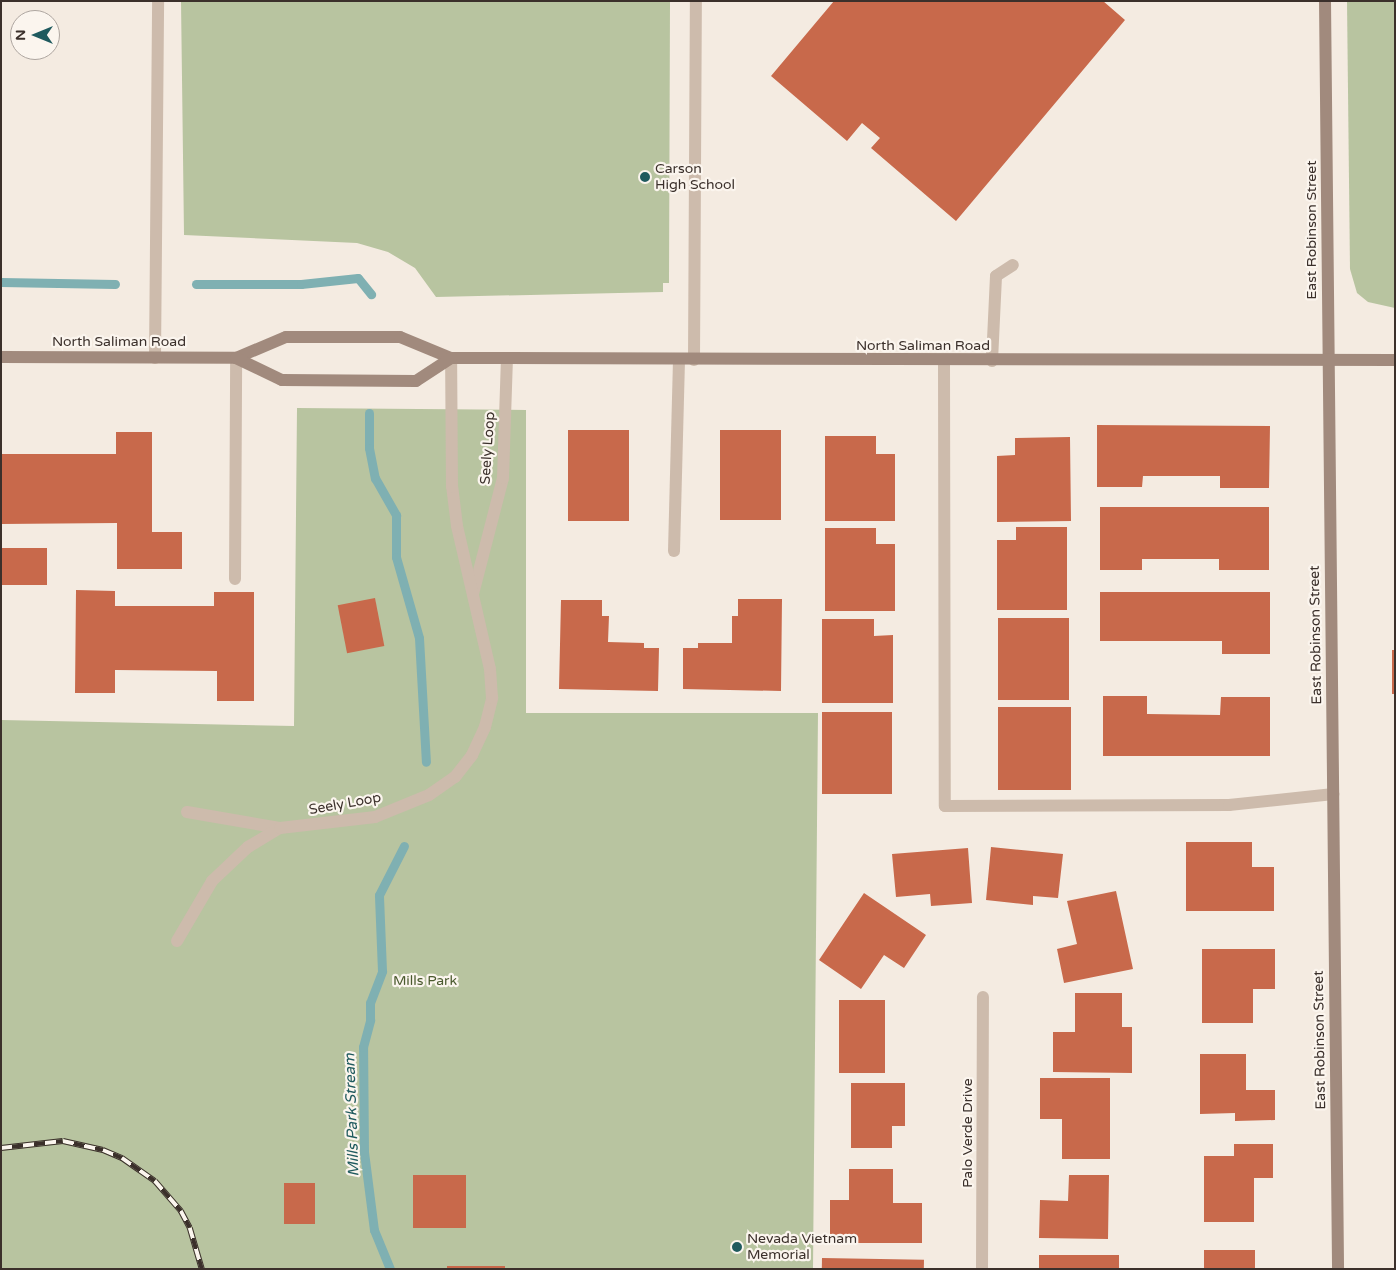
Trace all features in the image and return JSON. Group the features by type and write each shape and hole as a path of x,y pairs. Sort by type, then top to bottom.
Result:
{"main road":[{"name":"East Robinson Street","path":"1325,1 1338,1269"},
{"name":"North Saliman Road","path":"1,357 236,358 286,337 400,337 451,358 992,362 1395,360"},
{"name":"North Saliman Road","path":"236,358 282,380 399,381 416,381 451,358"}],"street":[{"path":"155,358 158,1"},
{"path":"694,360 696,1"},
{"path":"992,362 996,276 1013,265"},
{"path":"235,579 236,358"},
{"name":"Seely Loop","path":"188,812 280,828 382,815 429,795 459,772 479,741 492,698 486,646 472,597 452,487 451,358"},
{"name":"Seely Loop","path":"472,597 503,478 507,358"},
{"path":"674,551 679,359"},
{"path":"944,361 945,806 1229,805 1333,794"},
{"name":"Seely Loop","path":"177,941 212,881 248,847 280,828"},
{"name":"Palo Verde Drive","path":"982,1269 983,997"}],"green space":[{"path":"181,1 670,1 669,283 663,283 663,292 436,297 415,268 388,252 357,243 184,235"},
{"path":"1347,1 1395,1 1395,308 1368,302 1357,293 1350,269"},
{"name":"Mills Park","path":"297,408 526,410 526,713 818,713 813,1269 1,1269 1,720 294,726"}],"building":[{"path":"834,1 1103,1 1125,20 956,221 871,148 880,138 862,123 847,141 771,76"},
{"path":"1097,425 1270,426 1269,488 1220,488 1220,476 1143,476 1142,487 1097,487"},
{"path":"568,430 629,430 629,521 568,521"},
{"path":"720,430 781,430 781,520 720,520"},
{"path":"116,432 152,432 152,532 182,532 182,569 117,569 117,523 1,524 1,454 116,454"},
{"path":"825,436 876,436 876,454 895,454 895,521 825,521"},
{"path":"1070,437 1071,521 997,522 997,456 1015,455 1015,438"},
{"path":"1100,507 1269,507 1269,570 1219,570 1219,559 1142,559 1142,570 1100,570"},
{"path":"1016,527 1067,527 1067,610 997,610 997,540 1016,540"},
{"path":"825,528 876,528 876,544 895,544 895,611 825,611"},
{"path":"1,548 47,548 47,585 1,585"},
{"path":"76,590 115,591 115,606 214,606 214,592 254,592 254,701 217,701 217,671 115,670 115,693 75,693"},
{"path":"1100,592 1270,592 1270,654 1222,654 1222,641 1100,641"},
{"path":"375,598 384,646 347,653 338,605"},
{"path":"738,599 782,599 781,691 683,689 683,648 698,648 698,643 732,643 732,616 738,616"},
{"path":"561,600 602,600 602,616 609,616 608,642 644,643 644,648 659,648 658,691 559,689"},
{"path":"998,618 1069,618 1069,700 998,700"},
{"path":"822,619 874,619 874,636 893,635 893,703 822,703"},
{"path":"1392,650 1395,650 1395,694 1392,694"},
{"path":"1103,696 1147,696 1147,714 1220,715 1221,697 1270,697 1270,756 1103,756"},
{"path":"998,707 1071,707 1071,790 998,790"},
{"path":"822,712 892,712 892,794 822,794"},
{"path":"1186,842 1252,842 1252,867 1274,867 1274,911 1186,911"},
{"path":"991,847 1063,854 1058,898 1033,896 1033,905 986,900"},
{"path":"968,848 972,903 931,906 930,894 896,897 892,854"},
{"path":"1116,891 1133,969 1064,983 1057,949 1077,944 1067,901"},
{"path":"864,893 926,935 904,968 884,955 861,989 819,960"},
{"path":"1202,949 1275,949 1275,989 1253,989 1253,1023 1202,1023"},
{"path":"1075,993 1122,993 1122,1027 1132,1027 1132,1073 1053,1072 1053,1032 1075,1032"},
{"path":"839,1000 885,1000 885,1073 839,1073"},
{"path":"1200,1054 1246,1054 1246,1090 1275,1090 1275,1120 1235,1121 1235,1113 1200,1114"},
{"path":"1040,1078 1110,1078 1110,1159 1062,1159 1062,1119 1040,1119"},
{"path":"851,1083 905,1083 905,1126 892,1126 892,1148 851,1148"},
{"path":"1234,1144 1273,1144 1273,1178 1254,1178 1254,1222 1204,1222 1204,1156 1234,1156"},
{"path":"849,1169 893,1169 893,1203 922,1203 922,1243 830,1243 830,1200 849,1200"},
{"path":"413,1175 466,1175 466,1228 413,1228"},
{"path":"1069,1175 1109,1175 1108,1239 1039,1238 1040,1200 1068,1201"},
{"path":"284,1183 315,1183 315,1224 284,1224"},
{"path":"1204,1250 1255,1250 1255,1269 1204,1269"},
{"path":"1039,1255 1119,1255 1119,1269 1039,1269"},
{"path":"822,1258 924,1260 924,1269 822,1269"},
{"path":"447,1266 505,1266 505,1269 447,1269"}],"waterway":[{"path":"196,284 301,284 358,278 371,294"},
{"path":"1,282 115,284"},
{"path":"369,413 369,448 375,478 396,515 396,557 419,638 426,762"},
{"name":"Mills Park Stream","path":"390,1269 374,1230 364,1152 363,1047 370,1020 370,1003 382,971 379,895 404,846"}],"railway":[{"path":"1,1148 63,1141 103,1150 122,1158 155,1181 181,1211 190,1228 202,1269"}],"place":[{"name":"Carson High School","path":"645,177"},
{"name":"Nevada Vietnam Memorial","path":"737,1247"}]}
